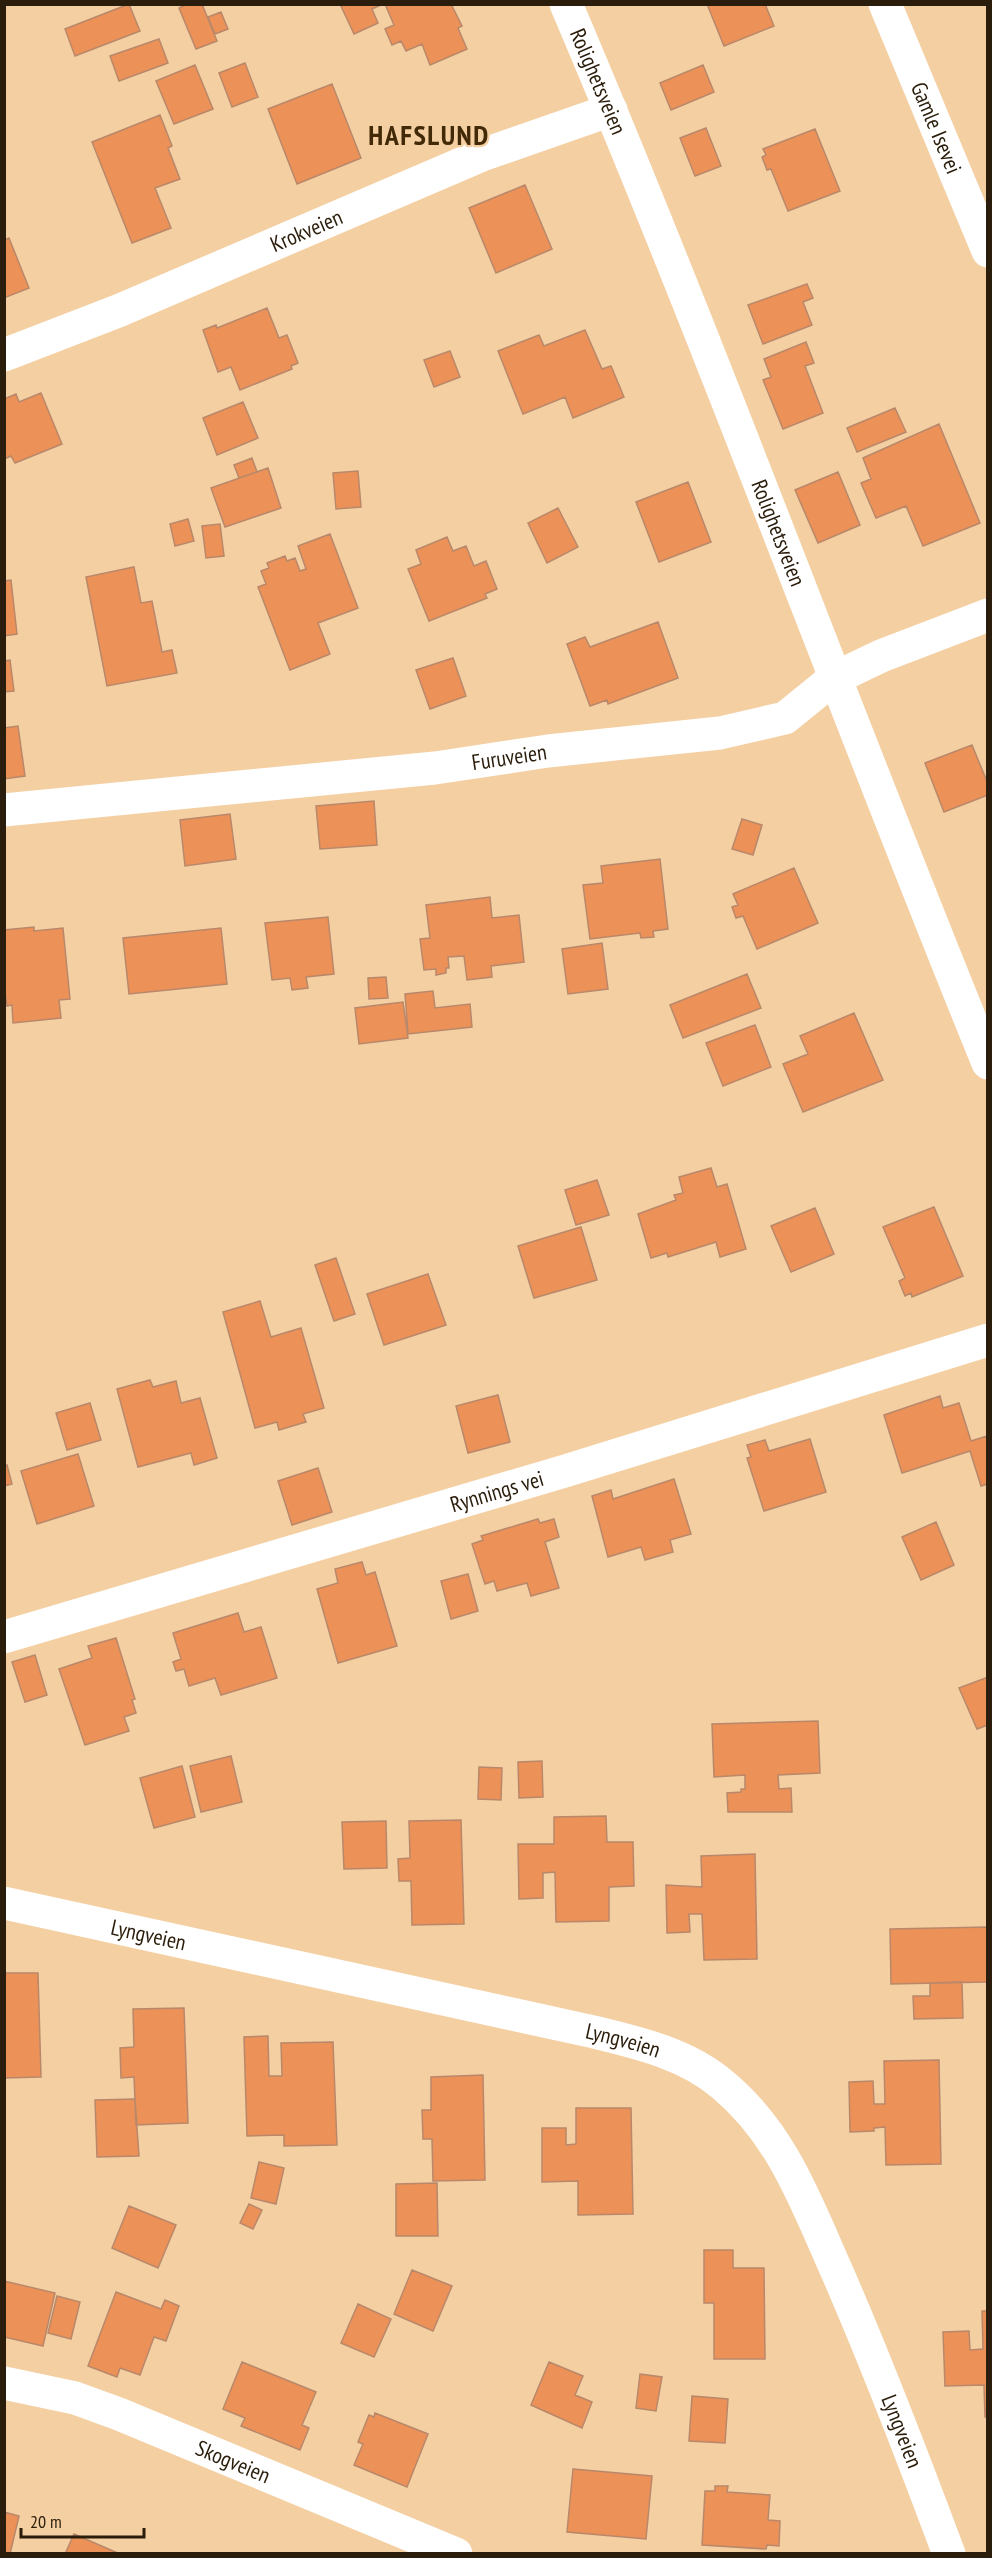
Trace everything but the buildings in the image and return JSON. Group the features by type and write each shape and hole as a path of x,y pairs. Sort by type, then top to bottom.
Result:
{"street":[{"name":"Rolighetsveien","path":"566,4 611,110 794,571 833,679 987,1063"},
{"name":"Gamle Isevei","path":"885,4 987,251"},
{"name":"Krokveien","path":"4,355 118,311 482,155 611,110"},
{"name":"Furuveien","path":"4,810 435,768 548,751 720,733 785,718 833,679 881,656 987,615"},
{"name":"Rynnings vei","path":"4,1637 564,1471 987,1340"},
{"name":"Lyngveien","path":"4,1904 642,2044 681,2058 722,2083 758,2120 789,2164 856,2315 949,2553"},
{"name":"Skogveien","path":"4,2383 75,2398 456,2553"}],"district":[{"name":"HAFSLUND","path":"429,135"}]}
